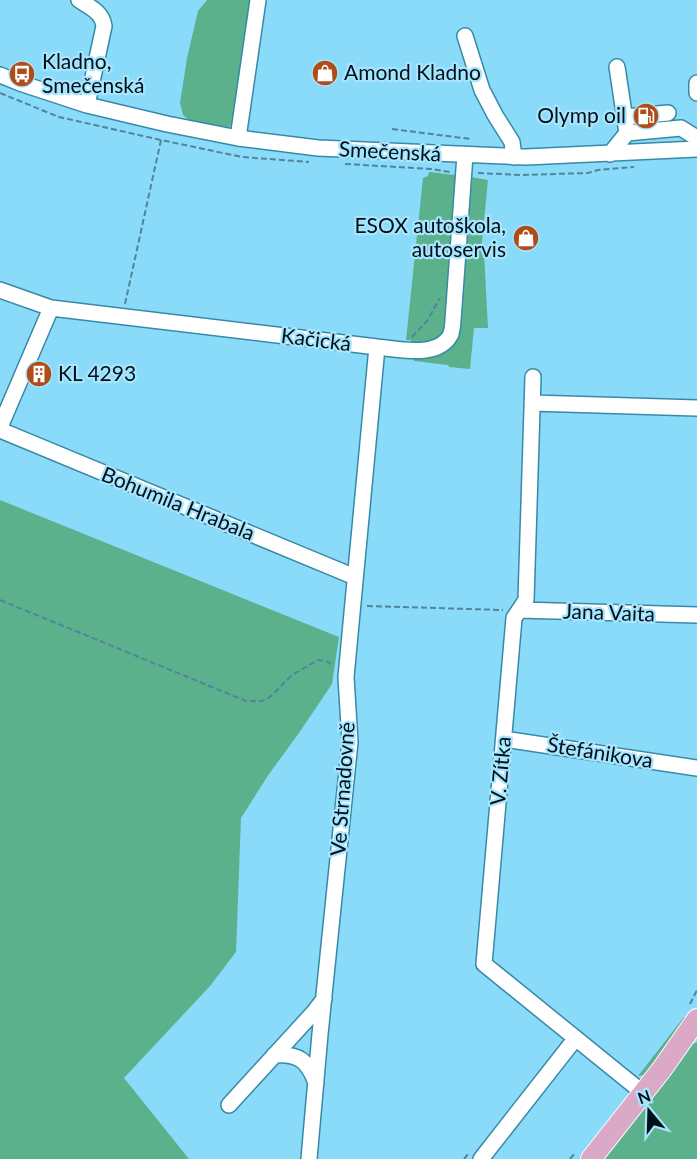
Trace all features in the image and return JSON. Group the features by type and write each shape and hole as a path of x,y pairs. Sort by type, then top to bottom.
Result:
{"main road":[{"path":"591,1159 673,1054 697,1019"}],"street":[{"path":"79,0 96,11 103,19 104,26 87,105"},
{"path":"238,138 258,0"},
{"path":"465,36 482,90 512,142 514,157"},
{"path":"617,67 627,133"},
{"name":"Smečenská","path":"0,75 87,105 167,124 238,138 318,148 514,157 610,154 696,143"},
{"path":"697,82 697,93"},
{"path":"625,117 667,105 681,128 696,143"},
{"path":"610,154 627,133 681,128"},
{"name":"Kačická","path":"0,290 51,308 377,347 423,351 435,349 451,334 465,155"},
{"name":"Bohumila Hrabala","path":"51,308 0,429 355,577"},
{"name":"Ve Strnadovně","path":"309,1159 350,742 346,677 377,347"},
{"name":"V. Zítka","path":"532,377 525,600 514,618 484,964 642,1092"},
{"path":"532,403 697,408"},
{"name":"Jana Vaita","path":"520,610 697,615"},
{"name":"Štefánikova","path":"504,739 697,768"},
{"path":"229,1105 324,999"},
{"path":"481,1159 575,1039"},
{"path":"274,1055 293,1055 301,1059 307,1065 316,1083"}],"path":[{"path":"0,93 59,117 161,140 242,157 317,163"},
{"path":"124,310 161,140"},
{"path":"340,164 432,169 455,174"},
{"path":"472,173 521,175 588,173 633,167"},
{"path":"411,339 427,321 442,294"},
{"path":"0,600 246,701 262,701 270,697 292,675 318,660 326,661 346,677"},
{"path":"352,606 520,610"}],"green space":[{"path":"207,0 251,0 236,120 227,129 200,124 188,119 183,115 180,103 198,11"},
{"path":"429,172 455,175 457,178 445,326 436,340 411,344 411,340 406,340 423,178 428,176"},
{"path":"471,177 488,180 481,252 484,252 488,328 474,328 470,369 414,361 414,358 430,358 442,353"},
{"path":"0,500 339,637 332,684 241,818 236,952 210,986 124,1078 189,1159 0,1159"},
{"path":"684,1017 687,1021 646,1075 638,1076"},
{"path":"697,1042 697,1159 604,1159 691,1045"}],"place":[{"name":"Amond Kladno","path":"325,73"},
{"name":"Kladno, Smečenská","path":"22,74"},
{"name":"Olymp oil","path":"646,116"},
{"name":"ESOX autoškola, autoservis","path":"526,238"},
{"name":"KL 4293","path":"39,374"}]}
